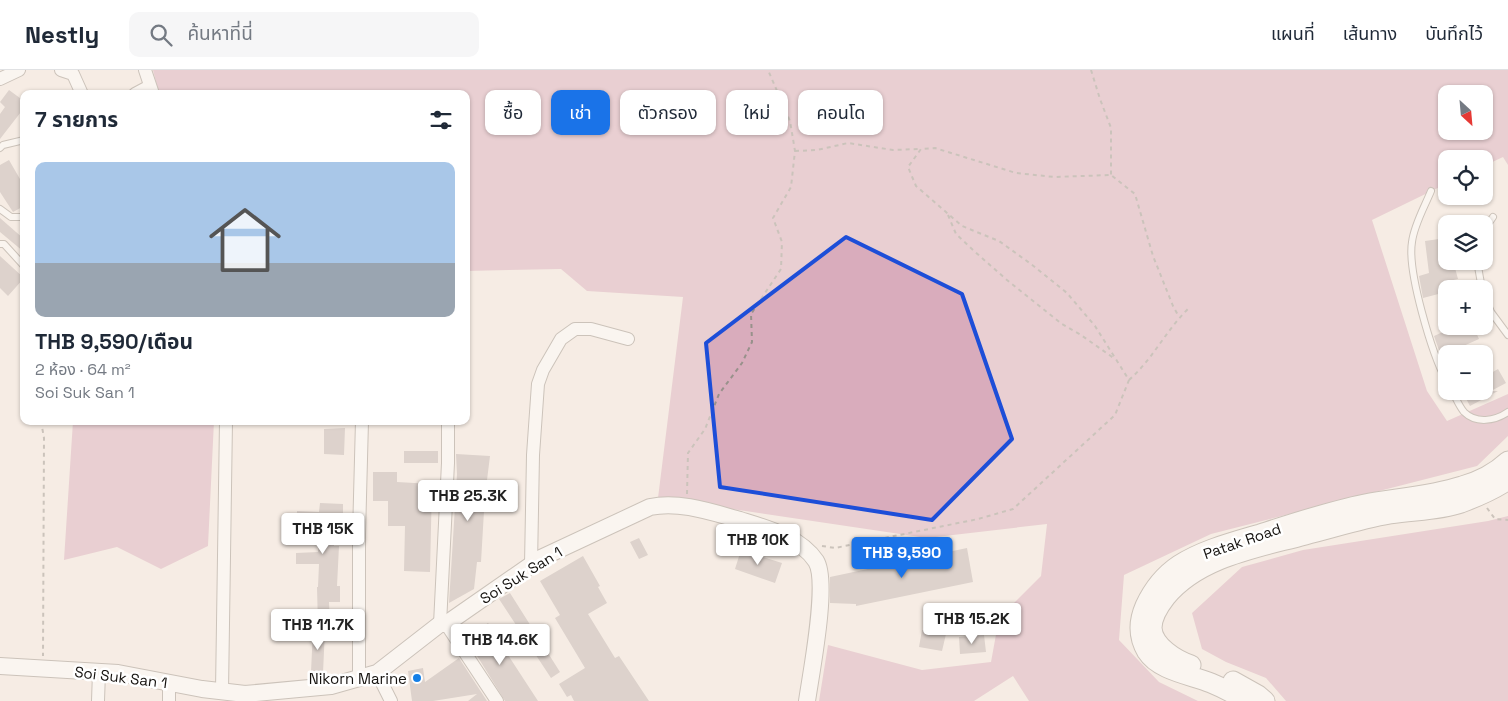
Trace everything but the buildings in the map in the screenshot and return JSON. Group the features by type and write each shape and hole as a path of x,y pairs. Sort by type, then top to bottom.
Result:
{"main road":[{"name":"Patak Road","path":"1244,701 1234,693 1210,682 1186,676 1163,665 1148,653 1139,634 1140,620 1149,598 1166,576 1178,566 1233,542 1298,521 1363,505 1461,487 1490,475 1508,460"},
{"name":"Patak Road","path":"1265,701 1223,675 1179,661 1157,641 1152,629 1154,618 1160,604 1173,588 1185,578 1200,570 1249,550 1364,519 1459,504 1508,480"}],"street":[{"path":"0,79 19,70"},
{"path":"61,70 73,74 80,90"},
{"path":"145,70 151,90"},
{"path":"531,565 533,455 538,384 543,370 561,339 575,329 591,329 628,339"},
{"path":"222,691 226,425"},
{"path":"359,679 359,535 362,425"},
{"path":"448,425 443,624 497,701"},
{"name":"Soi Suk San 1","path":"0,666 118,673 169,683 245,694 331,686 377,673 443,624 541,558 642,511 660,505 685,506 768,528 800,546 810,555 819,568 821,604 807,701"},
{"path":"98,701 99,672"},
{"path":"377,673 391,701"},
{"path":"169,683 169,701"}],"lane":[{"path":"0,148 3,145 20,141"},
{"path":"1431,192 1414,232 1411,256 1423,314 1438,360"},
{"path":"0,209 11,217 20,217"},
{"path":"0,244 4,244 20,262"},
{"path":"1493,315 1508,335"},
{"path":"1457,400 1471,417 1478,420 1492,419 1508,412"}],"path":[{"path":"685,506 688,488 688,453 705,429 719,394 742,363 752,342 751,314 782,269 782,242 773,218 791,187 796,151 790,121 768,70"},
{"path":"1091,70 1111,128 1111,175"},
{"path":"796,151 817,150 848,143 893,150 935,148 1016,173 1054,177 1111,175 1135,194 1153,256 1173,306 1180,317"},
{"path":"920,149 908,167 916,186 962,226 999,241 1067,293 1095,326 1129,380"},
{"path":"947,213 956,234 1000,274 1062,324 1117,361"},
{"path":"800,546 815,544 835,548 978,519 1013,509 1115,415 1129,380 1142,368 1180,317 1189,308"},
{"path":"42,425 44,438 42,668"},
{"path":"1478,496 1495,519 1508,520"}],"highlighted area":[{"path":"846,237 962,294 1012,439 932,520 720,487 706,343"}],"shaded area":[{"path":"153,70 1508,70 1508,165 1503,157 1493,162 1493,150 1438,150 1438,188 1372,220 1427,391 1447,421 1508,394 1508,436 1477,466 1211,534 1124,575 1119,640 1159,682 1198,701 1029,701 1013,676 974,701 819,701 828,645 922,670 991,662 999,618 1041,576 1047,524 927,538 658,498 683,297 587,291 561,269 470,271 470,90 158,90"},
{"path":"73,425 214,425 208,546 161,569 117,547 64,560"},
{"path":"1508,516 1508,701 1286,701 1266,678 1226,662 1202,649 1192,613 1242,567 1303,550 1488,521"}],"place":[{"name":"Nikorn Marine","path":"417,678"}]}
